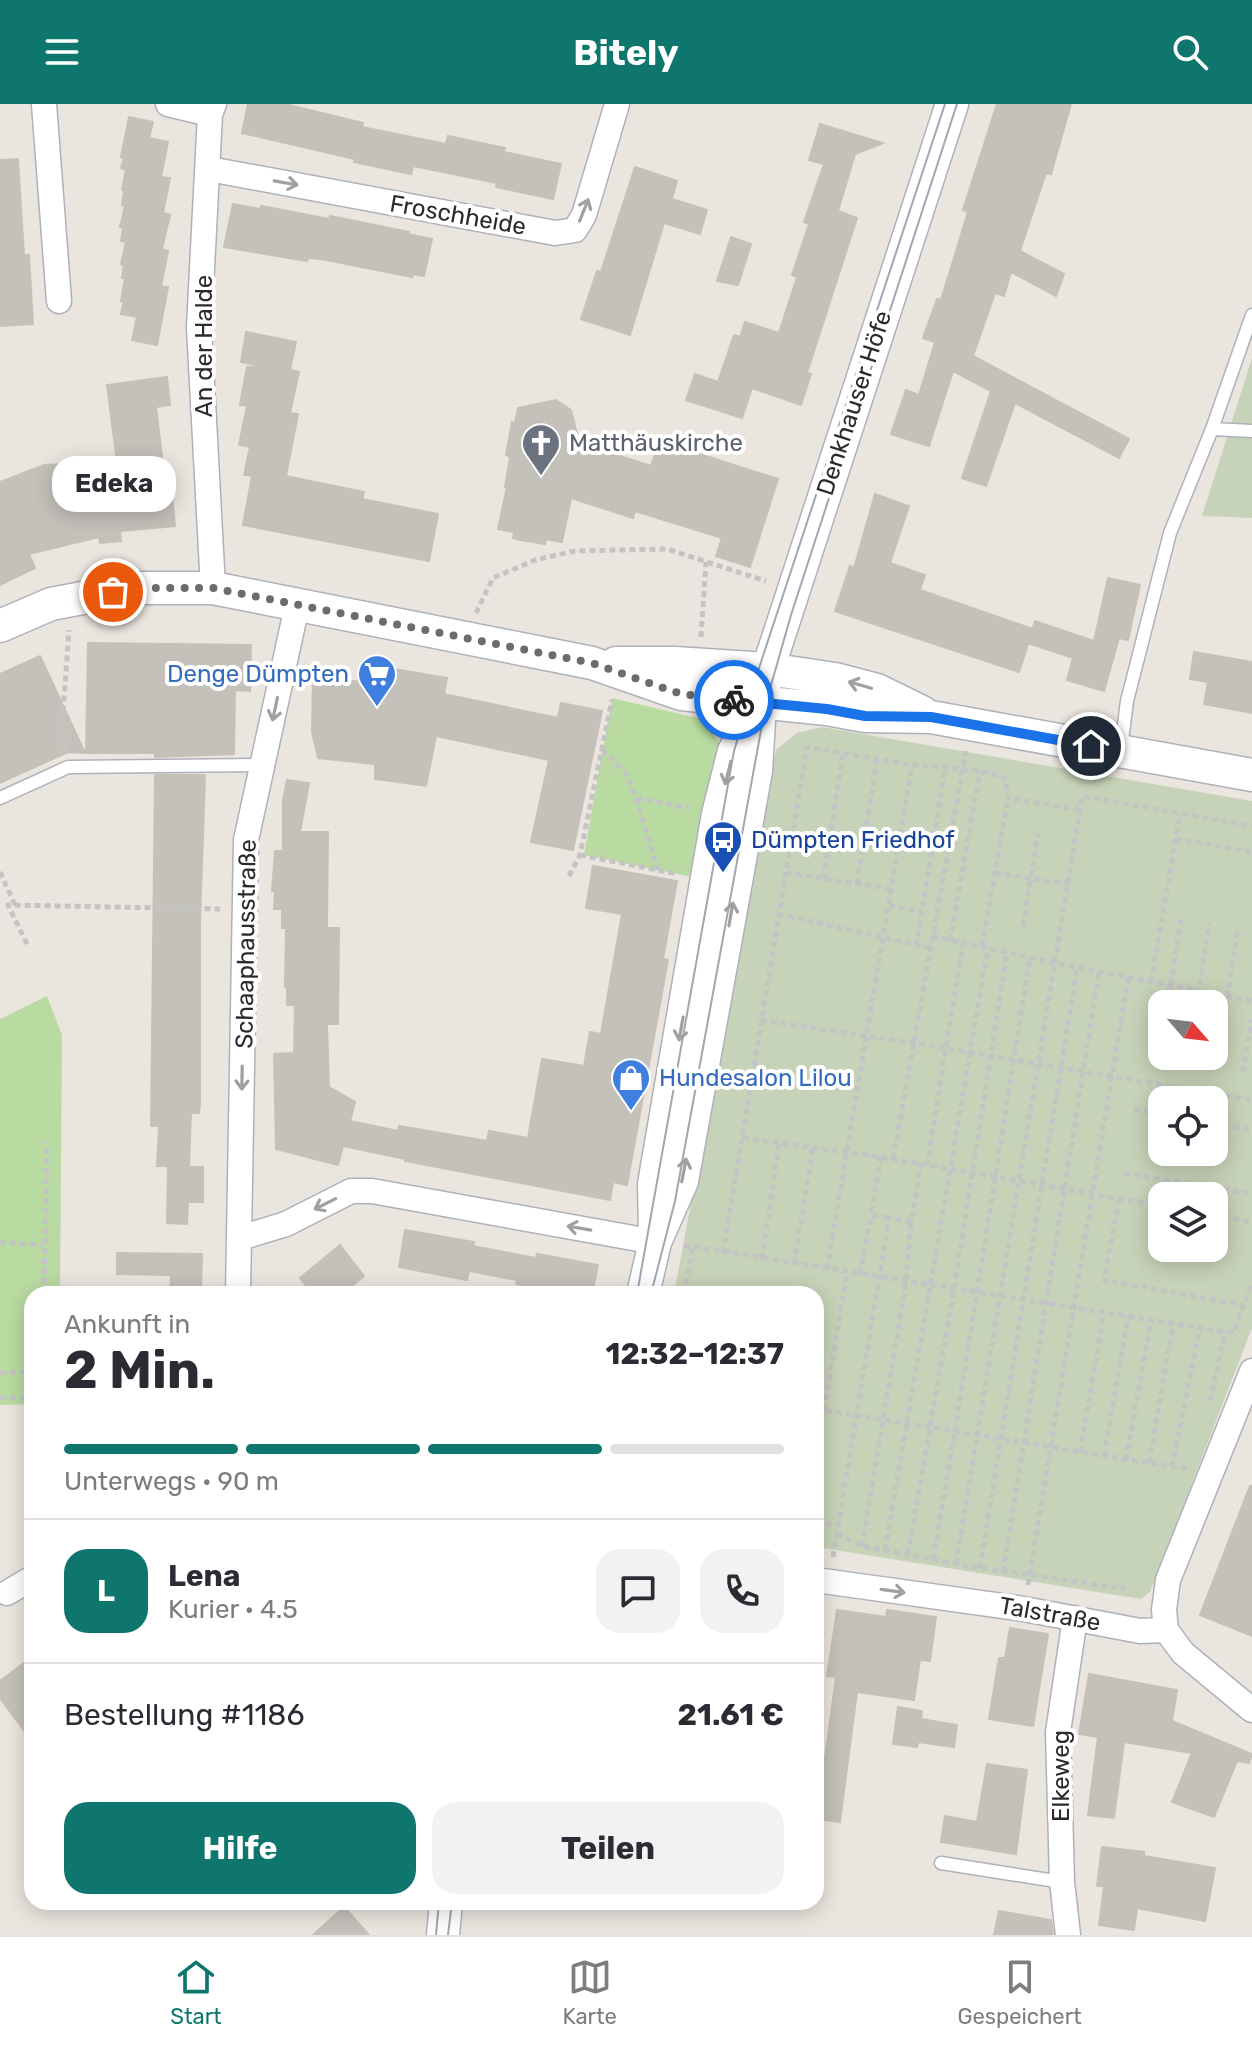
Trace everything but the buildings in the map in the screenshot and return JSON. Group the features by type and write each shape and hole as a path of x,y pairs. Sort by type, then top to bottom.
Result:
{"street":[{"path":"44,104 59,301"},
{"path":"168,104 212,109"},
{"name":"Froschheide","path":"209,169 555,233 575,230 584,215 617,104"},
{"name":"Denkhauser Höfe","path":"645,1286 655,1242 682,1181 756,771 760,703 768,669 952,104"},
{"name":"An der Halde","path":"212,109 199,327 213,588"},
{"path":"0,626 51,604 135,588 213,588 605,667 681,694 865,716 931,717 1252,775"},
{"name":"Schaaphausstraße","path":"238,1286 246,840 297,606"},
{"path":"605,667 675,663 768,669 849,682 877,690 931,717"},
{"name":"Denkhauser Höfe","path":"655,1242 654,1184 718,814 734,751 760,703"},
{"path":"240,1238 286,1224 351,1191 372,1191 655,1242"},
{"path":"1252,1371 1168,1580 1164,1610 1166,1630 1183,1653 1252,1710"},
{"name":"Talstraße","path":"824,1581 1024,1609 1140,1631 1166,1630"},
{"path":"7,1593 24,1583"},
{"name":"Elkeweg","path":"1068,1935 1062,1882 1058,1732 1075,1618"},
{"path":"443,1935 445,1910"}],"lane":[{"path":"1121,751 1127,701 1170,533 1212,429 1252,315"},
{"path":"1212,429 1252,431"},
{"path":"0,798 68,767 262,765"},
{"path":"941,1863 1062,1882"}],"path":[{"path":"463,639 493,578 535,560 575,551 667,549 769,582"},
{"path":"701,642 706,562"},
{"path":"68,601 69,633 62,727 68,767"},
{"path":"569,876 580,855 602,750 605,667"},
{"path":"893,1159 971,725"},
{"path":"723,1253 807,747 912,765 980,771 1005,778 1008,798 985,947 885,1550"},
{"path":"602,750 625,772 658,870"},
{"path":"823,879 843,754"},
{"path":"857,884 877,759"},
{"path":"827,1269 912,765"},
{"path":"916,946 945,769"},
{"path":"950,941 980,771"},
{"path":"956,1564 1082,796 1252,826"},
{"path":"636,798 718,814"},
{"path":"1008,798 1080,810"},
{"path":"1151,982 1180,813"},
{"path":"1023,926 1038,833"},
{"path":"1176,839 1252,852"},
{"path":"580,855 707,880"},
{"path":"0,872 15,905"},
{"path":"786,873 892,889"},
{"path":"995,873 1068,884"},
{"path":"27,944 8,905 245,909"},
{"path":"889,906 922,911"},
{"path":"778,914 930,948"},
{"path":"1170,990 1181,919"},
{"path":"1199,990 1209,923"},
{"path":"1228,990 1238,928"},
{"path":"932,936 1193,990"},
{"path":"862,1546 906,1282 911,1222 963,943"},
{"path":"908,1554 1007,952"},
{"path":"933,1559 1030,957"},
{"path":"980,1568 1077,968"},
{"path":"1003,1572 1099,972"},
{"path":"1024,1609 1128,978"},
{"path":"1228,996 1252,1001"},
{"path":"1243,1072 1252,1019"},
{"path":"761,1020 1252,1100"},
{"path":"1134,1109 1148,1112"},
{"path":"1228,1126 1252,1130"},
{"path":"743,1138 881,1157 1148,1204"},
{"path":"44,1286 47,1142"},
{"path":"762,1259 779,1143"},
{"path":"794,1264 813,1148"},
{"path":"860,1274 881,1157"},
{"path":"1124,1173 1252,1194"},
{"path":"1119,1199 1104,1280 1243,1305"},
{"path":"871,1215 911,1222"},
{"path":"824,1575 837,1534 889,1218"},
{"path":"1228,1218 1252,1222"},
{"path":"0,1242 43,1245"},
{"path":"655,1242 1225,1332 1234,1332 1252,1281"},
{"path":"686,1286 693,1247"},
{"path":"824,1385 847,1272"},
{"path":"1080,1452 1104,1313"},
{"path":"1104,1456 1128,1316"},
{"path":"1126,1460 1151,1320"},
{"path":"1149,1463 1173,1324"},
{"path":"1172,1467 1200,1328"},
{"path":"1210,1402 1225,1332"},
{"path":"0,1373 24,1372"},
{"path":"0,1398 24,1397"},
{"path":"824,1411 1189,1470 1193,1456"},
{"path":"824,1523 838,1525"},
{"path":"837,1534 862,1546 956,1564 1126,1589"}],"green space":[{"path":"1252,358 1252,518 1202,516"},
{"path":"612,698 706,720 722,749 707,880 584,855"},
{"path":"822,727 1252,801 1252,1328 1150,1592 1141,1599 824,1548 824,1286 676,1286 776,750 797,733"},
{"path":"47,996 62,1035 60,1286 24,1286 24,1404 0,1405 0,1019"}],"tram line":[{"path":"638,1286 734,751 945,104"},
{"path":"653,1286 675,1201 766,703 791,615 957,104"},
{"path":"436,1935 438,1910"},
{"path":"448,1935 451,1910"}],"way so far":[{"path":"113,592 135,588 213,588 592,663 681,694 734,700"}],"place":[{"name":"Matthäuskirche","path":"541,477"},
{"name":"Edeka","path":"113,592"},
{"name":"Denge Dümpten","path":"377,708"},
{"name":"Dümpten Friedhof","path":"723,874"},
{"name":"Hundesalon Lilou","path":"631,1112"}],"route":[{"path":"734,700 865,716 931,717 1091,746"}]}
